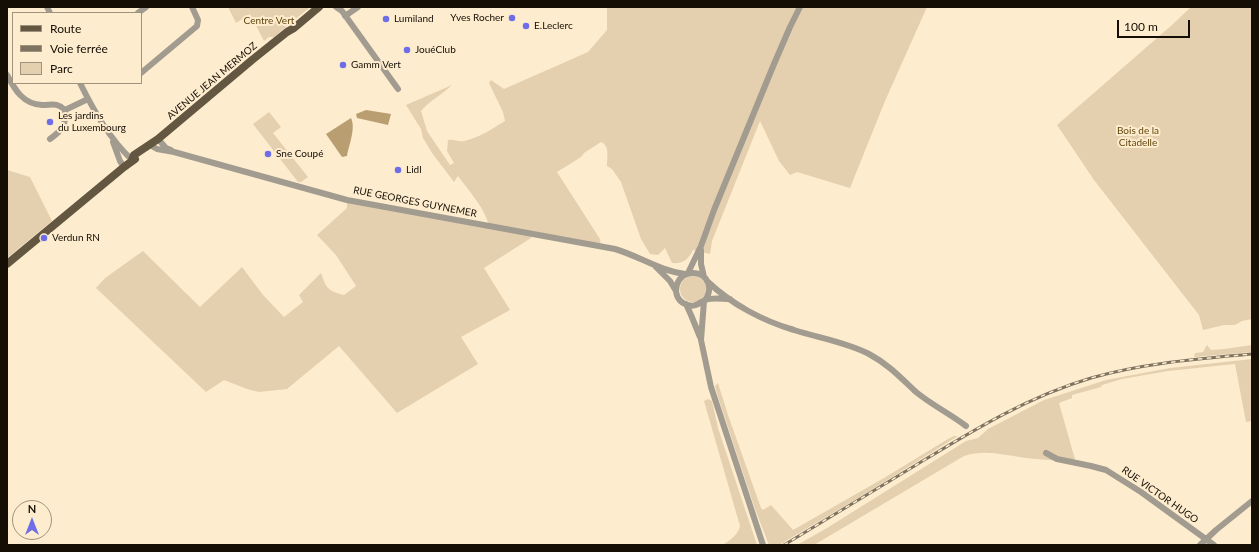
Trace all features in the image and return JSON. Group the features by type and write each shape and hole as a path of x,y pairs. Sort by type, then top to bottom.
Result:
{"main road":[{"name":"AVENUE JEAN MERMOZ","path":"287,32 291,25 313,7"},
{"name":"AVENUE JEAN MERMOZ","path":"7,264 132,160 138,158 150,145 319,7"}],"street":[{"path":"142,72 197,26 198,20 192,7"},
{"path":"336,7 343,11 398,89"},
{"path":"343,11 358,7"},
{"path":"731,299 717,298 705,301 696,306 686,304 679,299 676,291 678,281 687,274 701,246 714,210 774,64 800,7"},
{"path":"7,76 15,90 23,99 35,104 56,104 65,110 66,118 64,126 50,139"},
{"path":"81,84 112,138 132,160"},
{"path":"65,110 88,98"},
{"path":"112,138 120,161 124,167"},
{"path":"158,139 166,148 174,152"},
{"name":"RUE GEORGES GUYNEMER","path":"150,145 157,149 174,152 347,200 615,249 667,270 687,274"},
{"path":"701,246 701,264 710,289 708,297 705,301 701,340"},
{"name":"RUE GEORGES GUYNEMER","path":"654,265 670,281 676,291"},
{"path":"687,274 697,273 731,299 767,321 851,347 878,359 896,372 938,409 966,426"},
{"path":"686,304 692,315 701,340 713,394 763,545"},
{"name":"RUE VICTOR HUGO","path":"1046,453 1057,459 1106,470 1141,492 1214,545"},
{"path":"1200,545 1206,538 1252,501"}],"green space":[{"name":"Centre Vert","path":"228,7 310,7 274,37 269,37 264,41 250,14 236,23"},
{"path":"607,7 927,7 885,101 850,188 797,172 790,175 779,161 760,121 712,241 710,254 693,250 685,261 672,263 665,248 658,255 650,254 641,239 621,182 612,169 607,166 607,149 601,142 557,172 600,239 601,246 534,234 531,238 484,268 510,310 461,337 478,364 397,413 339,346 287,389 259,392 224,380 206,392 96,288 105,278 143,251 200,307 242,267 263,295 284,317 303,302 299,295 321,273 328,288 334,292 344,295 356,286 336,255 317,235 347,208 347,200 489,226 480,206 458,176 454,182 432,153 423,138 421,129 406,105 452,85 421,111 427,131 450,165 454,163 447,151 448,140 469,140 485,133 505,121 503,112 489,83 491,80 504,89 588,52 607,30"},
{"name":"Bois de la Citadelle","path":"1191,7 1252,7 1252,319 1242,321 1235,325 1224,325 1203,330 1199,315 1094,180 1057,125"},
{"path":"269,112 281,127 273,133 308,177 301,182 298,182 253,124"},
{"path":"7,170 30,177 52,221 7,258"},
{"path":"693,276 702,280 706,289 702,298 693,302 684,298 680,289 684,280"},
{"path":"1207,345 1211,350 1252,345 1252,352 1194,357 1195,353 1203,352"},
{"path":"1252,359 1252,421 1246,422 1235,364 1168,371 1122,379 1102,385 1101,387 1072,395 1072,398 1059,403 1076,463 987,453 964,456 814,545 797,545 827,528 966,441 978,438 988,429 1044,400 1106,380 1170,368"},
{"path":"718,383 761,508 763,510 771,505 793,530 884,478 948,439 958,436 779,545 769,545 755,509 718,397 715,386"},
{"path":"708,399 712,401 718,428 757,545 723,545 736,535 740,526 704,401"}],"shaded area":[{"path":"366,110 391,114 388,125 357,118 356,114"},
{"path":"351,118 353,127 347,156 342,157 326,134"}],"railway":[{"path":"784,545 937,452 1000,416 1067,386 1091,378 1151,365 1252,354"}],"place":[{"name":"Yves Rocher","path":"512,18"},
{"name":"Lumiland","path":"386,19"},
{"name":"E.Leclerc","path":"526,26"},
{"name":"JouéClub","path":"407,50"},
{"name":"Gamm Vert","path":"343,65"},
{"name":"Les jardins du Luxembourg","path":"50,122"},
{"name":"Sne Coupé","path":"268,154"},
{"name":"Lidl","path":"398,170"},
{"name":"Verdun RN","path":"44,238"}]}
